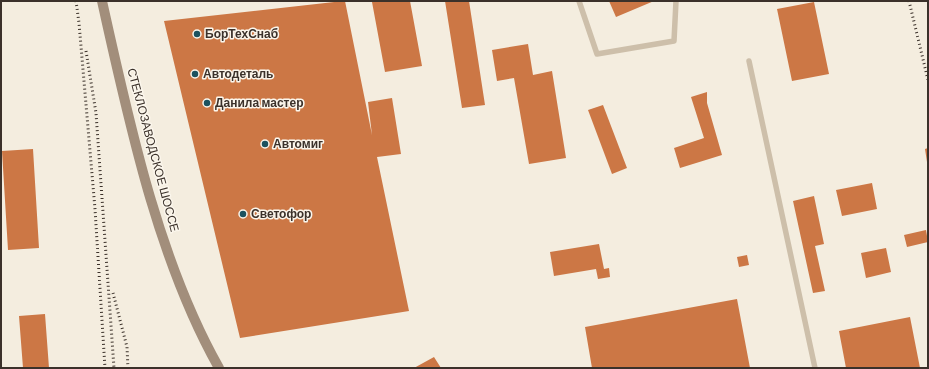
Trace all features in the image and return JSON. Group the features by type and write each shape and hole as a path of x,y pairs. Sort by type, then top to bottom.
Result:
{"main road":[{"name":"СТЕКЛОЗАВОДСКОЕ ШОССЕ","path":"102,1 146,182 167,249 194,317 220,368"}],"lane":[{"path":"579,1 597,54 674,41 676,1"},
{"path":"748,61 815,368"}],"building":[{"path":"345,1 372,135 368,102 392,98 401,154 377,157 409,311 240,338 164,21"},
{"path":"410,1 422,66 385,72 372,2"},
{"path":"445,1 469,1 485,105 462,108"},
{"path":"609,1 654,1 616,17"},
{"path":"814,2 829,74 792,81 777,9"},
{"path":"528,44 533,75 552,71 566,158 529,164 514,78 497,81 492,50"},
{"path":"707,92 707,103 722,155 680,168 674,148 704,138 691,97"},
{"path":"603,105 627,168 612,174 588,110"},
{"path":"928,148 928,162 927,162 925,149"},
{"path":"33,149 39,248 8,250 2,151"},
{"path":"872,183 877,209 842,216 836,190"},
{"path":"814,196 824,244 815,246 825,291 813,293 793,201"},
{"path":"926,230 928,242 907,247 904,235"},
{"path":"599,244 604,269 609,268 610,277 598,279 596,269 554,276 550,252"},
{"path":"886,248 891,272 866,278 861,253"},
{"path":"747,255 749,265 739,267 737,257"},
{"path":"737,299 750,368 592,368 585,327"},
{"path":"45,314 49,368 23,368 19,316"},
{"path":"910,317 920,368 846,368 839,331"},
{"path":"434,357 441,368 414,368"}],"railway":[{"path":"76,1 95,209 105,368"},
{"path":"909,1 928,80"},
{"path":"86,51 96,113 114,368"},
{"path":"113,293 127,347 128,368"}],"place":[{"name":"БорТехСнаб","path":"197,34"},
{"name":"Автодеталь","path":"195,74"},
{"name":"Данила мастер","path":"207,103"},
{"name":"Автомиг","path":"265,144"},
{"name":"Светофор","path":"243,214"}]}
